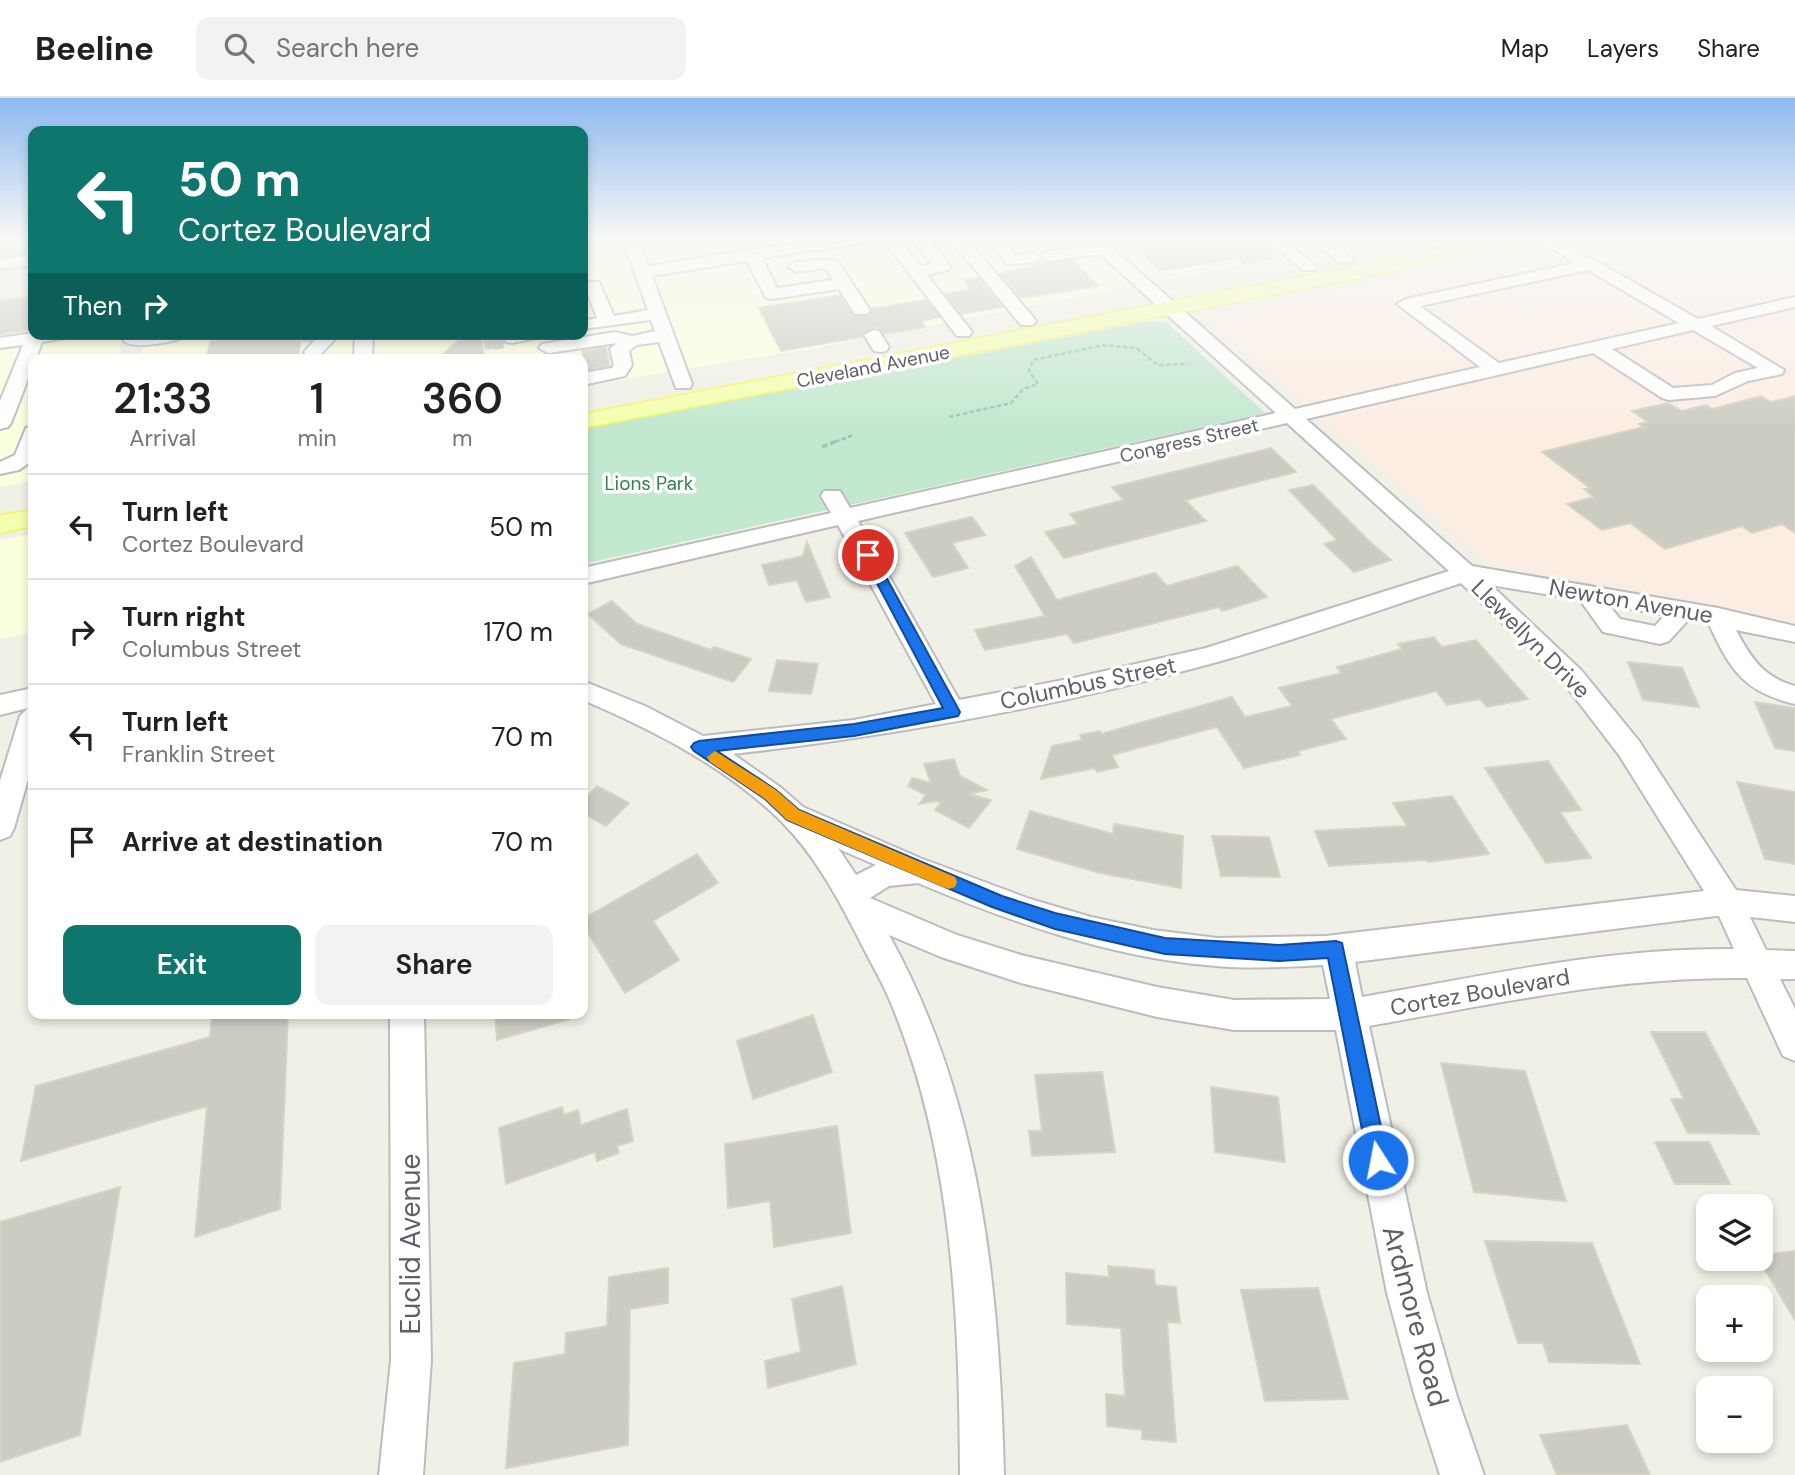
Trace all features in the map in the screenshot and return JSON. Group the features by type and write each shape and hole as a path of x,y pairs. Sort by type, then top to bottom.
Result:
{"main road":[{"name":"Cleveland Avenue","path":"588,403 876,341 963,332 1171,302"},
{"name":"Cleveland Avenue","path":"588,420 1174,302"},
{"path":"638,411 682,384"},
{"path":"0,506 28,502"},
{"path":"0,524 28,519"}],"street":[{"path":"600,302 607,321"},
{"path":"653,302 682,384"},
{"path":"856,302 861,310"},
{"path":"940,302 963,332"},
{"path":"1011,302 1027,321"},
{"path":"1412,302 1406,304 1496,370"},
{"path":"1596,347 1669,394 1715,390 1754,374 1776,370 1656,302"},
{"name":"Congress Street","path":"588,575 1794,302"},
{"name":"Llewellyn Drive","path":"1164,304 1466,573 1545,647 1588,694 1629,748 1728,902 1795,1045"},
{"path":"588,325 657,314"},
{"path":"548,348 615,337 632,341 666,335"},
{"path":"0,343 28,339"},
{"path":"132,345 154,340"},
{"path":"311,351 325,340"},
{"path":"588,378 618,373 623,365 620,349 632,341"},
{"path":"0,423 28,355"},
{"path":"0,423 28,419"},
{"path":"0,468 12,466 24,458 28,446"},
{"path":"832,496 953,712"},
{"name":"Newton Avenue","path":"1466,573 1587,593 1612,626 1660,635 1684,610 1795,634"},
{"name":"Columbus Street","path":"699,747 854,730 953,712 1208,656 1466,573"},
{"path":"1718,616 1738,660 1760,683 1777,692 1795,695"},
{"path":"588,692 699,747 770,795 793,815 838,873 856,902 909,1005 940,1104 964,1209 976,1304 982,1475"},
{"path":"0,705 28,698"},
{"path":"0,828 12,748 28,724"},
{"path":"793,815 998,902 1055,921 1165,946 1279,953 1336,949 1728,902 1795,909"},
{"path":"856,902 864,884 881,874 900,870 923,872"},
{"name":"Cortez Boulevard","path":"856,902 952,947 1087,987 1234,1015 1350,1014 1608,970 1695,963 1795,965"},
{"name":"Ardmore Road","path":"1336,949 1406,1293 1436,1398 1462,1475"},
{"name":"Euclid Avenue","path":"401,1475 411,1360 407,1019"}],"path":[{"path":"949,417 983,411 1017,400 1023,389 1038,384 1029,371 1033,360 1104,345 1136,348 1154,366 1161,369 1186,363"},
{"path":"822,447 853,435"}],"shaded area":[{"path":"588,302 1051,302 815,348 588,385 588,354 140,354 144,340 588,340"},
{"path":"1272,302 1795,302 1795,630 1714,604 1489,564 1204,316"},
{"path":"47,340 123,340 119,354 28,354 28,482 0,487 0,347"},
{"path":"28,535 28,633 0,639 0,540"}],"green space":[{"name":"Lions Park","path":"1145,322 1166,322 1265,413 588,563 588,428"}],"building":[{"path":"0,302 28,302 28,330 0,334"},
{"path":"795,302 845,302 855,317 867,317 872,309 928,302 939,317 921,321 925,327 884,334 879,328 873,327 863,333 862,337 781,351 759,308"},
{"path":"952,302 998,302 1002,307 961,314"},
{"path":"211,340 300,340 299,354 207,354"},
{"path":"459,340 482,340 483,354 443,354"},
{"path":"606,347 610,366 588,370 588,354 583,354 582,351"},
{"path":"1761,396 1771,402 1795,396 1795,533 1782,524 1752,533 1742,526 1665,549 1630,523 1602,530 1567,504 1594,497 1584,489 1590,488 1542,452 1643,427 1639,424 1648,422 1632,411 1668,403 1682,411 1706,405 1712,409"},
{"path":"1271,448 1296,472 1185,500 1206,521 1064,558 1045,532 1078,524 1070,514 1124,500 1112,487"},
{"path":"1313,485 1391,560 1354,572 1324,544 1337,540 1289,490"},
{"path":"972,517 985,535 952,543 968,568 933,577 905,533"},
{"path":"807,542 830,597 806,602 797,580 769,585 762,565 803,556"},
{"path":"1031,557 1057,600 1155,573 1167,586 1237,566 1267,597 1222,611 1219,607 1074,643 1067,634 985,650 975,630 1045,616 1015,566"},
{"path":"612,601 637,624 711,650 714,647 751,659 733,682 621,644 588,614"},
{"path":"1434,637 1442,647 1476,640 1528,699 1487,707 1480,699 1447,705 1436,691 1331,719 1346,739 1298,751 1300,755 1244,768 1217,727 1112,755 1118,767 1097,772 1095,768 1041,779 1052,746 1082,740 1080,735 1100,731 1101,734 1232,697 1245,717 1292,706 1279,688 1342,673 1337,667 1402,649 1398,644"},
{"path":"777,660 818,664 811,694 769,691"},
{"path":"1628,662 1682,668 1699,707 1643,700"},
{"path":"1755,702 1795,708 1795,751 1775,748"},
{"path":"954,759 960,776 987,790 969,794 991,800 969,828 935,810 941,803 936,801 919,804 926,795 908,786 912,778 931,783 924,764"},
{"path":"1548,761 1581,810 1560,812 1591,858 1546,863 1485,768"},
{"path":"1737,782 1795,792 1795,864 1765,859"},
{"path":"597,786 629,803 606,826 588,816 588,796"},
{"path":"1452,796 1489,854 1428,862 1329,866 1315,831 1407,826 1393,803"},
{"path":"1030,811 1113,834 1114,824 1183,836 1181,888 1100,873 1017,849"},
{"path":"1212,836 1269,837 1280,877 1221,876"},
{"path":"697,854 718,883 653,921 679,960 625,993 588,933 588,916"},
{"path":"813,1015 832,1072 753,1099 737,1041"},
{"path":"212,1019 288,1019 280,1209 195,1237 207,1106 21,1161 36,1086 210,1037"},
{"path":"495,1019 570,1019 497,1040"},
{"path":"1651,1032 1705,1032 1759,1134 1688,1133 1671,1099 1684,1099"},
{"path":"1441,1063 1525,1071 1566,1201 1474,1192"},
{"path":"1102,1072 1115,1152 1032,1156 1029,1131 1042,1131 1035,1075"},
{"path":"1211,1087 1278,1097 1285,1162 1215,1152"},
{"path":"562,1107 564,1115 578,1110 581,1125 627,1109 633,1141 617,1146 619,1153 597,1161 595,1152 506,1184 499,1128"},
{"path":"837,1126 851,1233 774,1247 770,1201 728,1208 725,1144"},
{"path":"1655,1142 1709,1142 1730,1184 1675,1184"},
{"path":"120,1187 80,1435 0,1462 0,1222"},
{"path":"1485,1241 1592,1243 1640,1364 1549,1362 1543,1343 1518,1343"},
{"path":"1795,1251 1795,1320 1766,1271 1773,1271 1773,1254"},
{"path":"1108,1266 1154,1270 1155,1285 1176,1287 1180,1323 1167,1322 1176,1442 1142,1439 1142,1430 1107,1426 1106,1394 1125,1396 1121,1328 1067,1324 1066,1273 1109,1277"},
{"path":"668,1268 668,1303 630,1309 628,1445 506,1468 514,1363 565,1354 566,1333 607,1326 609,1277"},
{"path":"842,1286 856,1364 768,1388 765,1361 801,1352 792,1299"},
{"path":"1318,1288 1348,1399 1265,1401 1241,1290"},
{"path":"1627,1425 1650,1475 1557,1475 1540,1435"}],"tunnel":[{"path":"861,310 873,335"},
{"path":"494,349 493,341 499,340"}],"slow traffic":[{"path":"715,757 770,795 793,815 949,882"}],"route":[{"path":"868,555 953,712 854,730 699,747 739,772 793,815 998,902 1055,921 1165,946 1227,952 1279,953 1336,949 1378,1160"}]}
